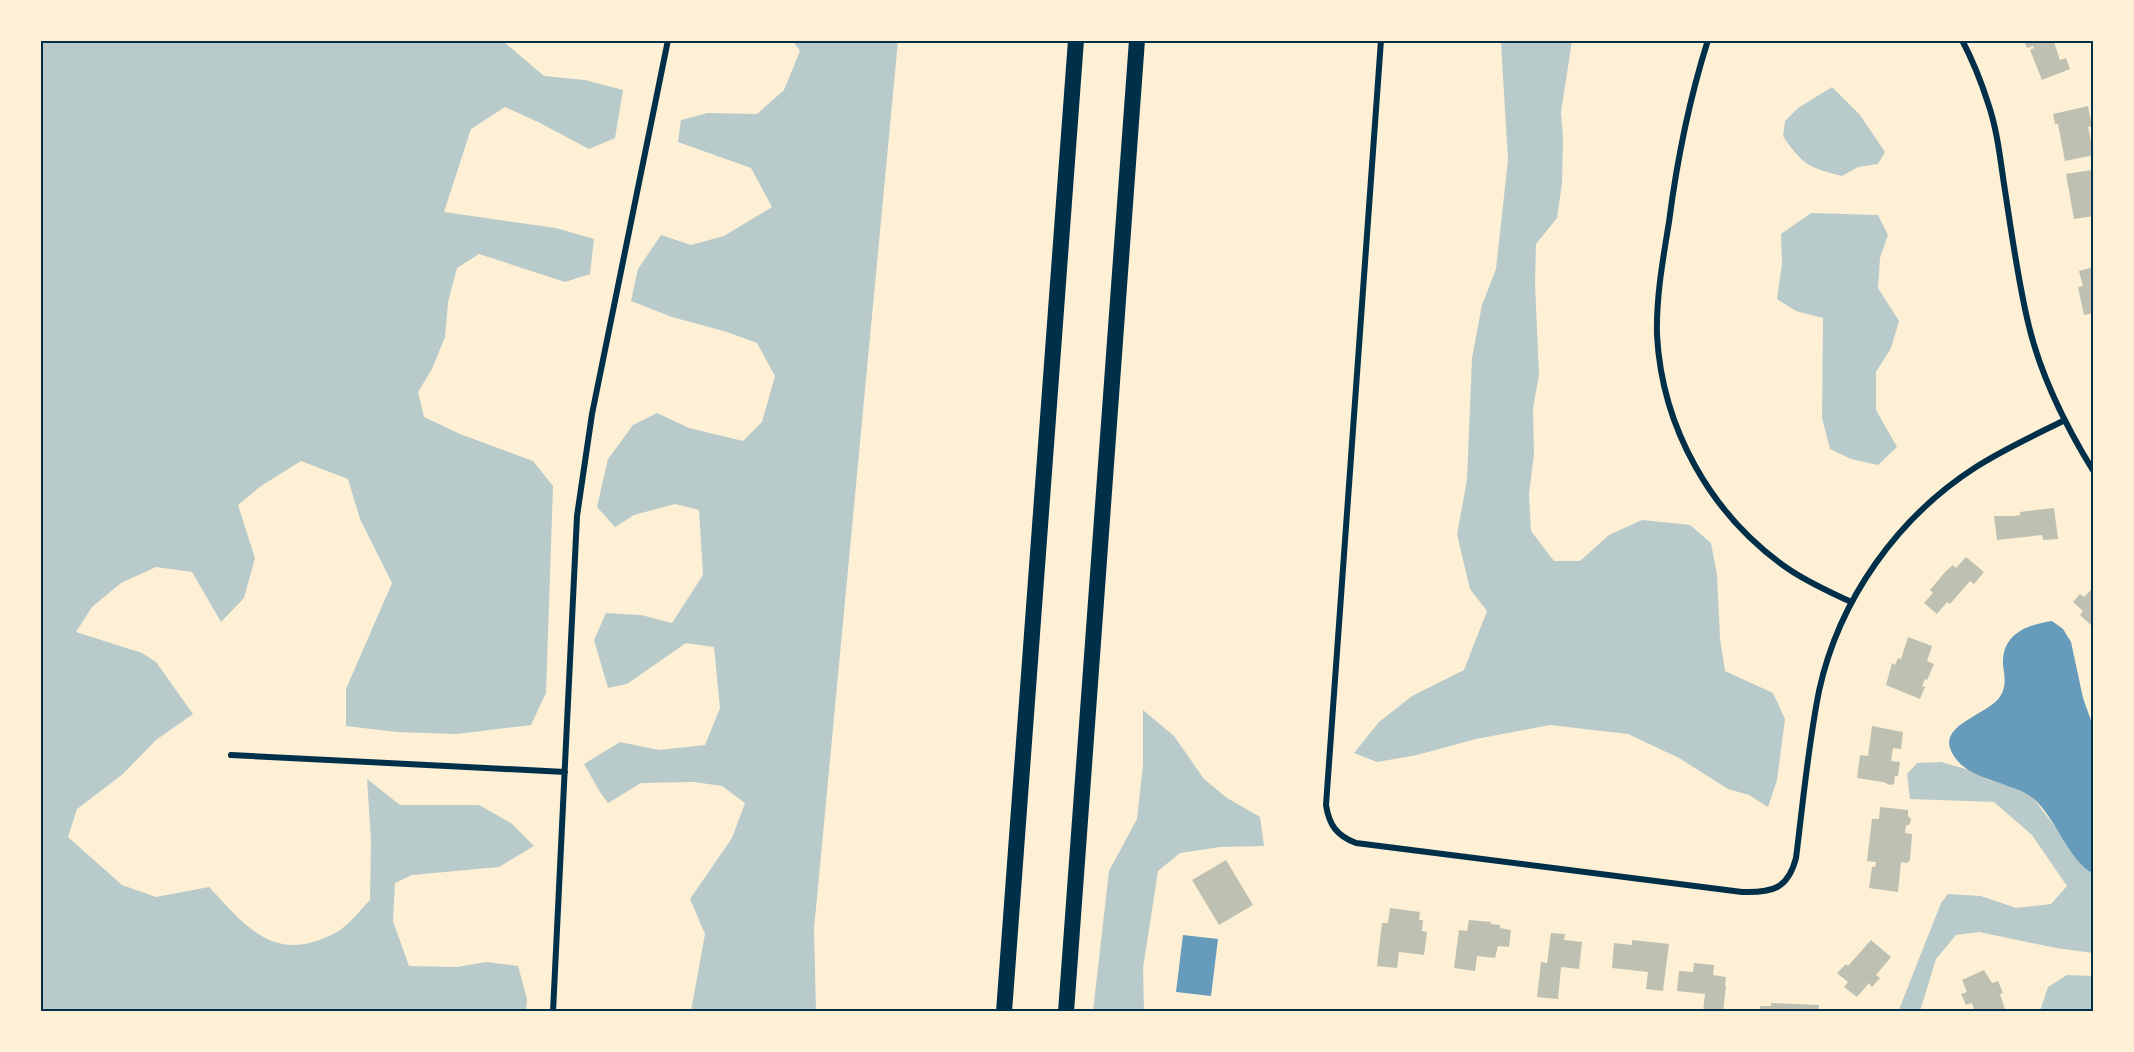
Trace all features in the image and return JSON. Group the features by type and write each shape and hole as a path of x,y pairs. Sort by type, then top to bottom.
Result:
{"highway":[{"path":"1004,1011 1076,40"},
{"path":"1066,1011 1137,40"}],"street":[{"path":"552,1011 573,568 582,475 592,414 668,40"},
{"path":"1381,40 1326,805 1327,816 1338,834 1356,843 1742,892 1771,891 1780,886 1793,870 1796,858 1820,690 1829,657 1851,602 1862,583 1885,550 1912,519 1942,492 1976,467 2065,420"},
{"path":"1708,40 1688,108 1674,183 1658,298 1657,334 1667,398 1676,428 1689,455 1715,497 1740,528 1788,568 1810,582 1851,602"},
{"path":"1962,40 1977,69 1994,125 2019,283 2028,322 2041,363 2065,420 2094,472"},
{"path":"231,755 565,771"}],"shaded area":[{"path":"40,41 503,41 544,76 585,80 623,90 615,138 589,149 505,107 471,129 444,212 556,228 594,239 590,274 565,282 479,254 457,268 448,302 445,337 432,369 418,392 424,417 460,434 533,461 553,486 546,693 531,725 457,734 397,732 346,726 346,689 392,583 360,519 348,479 301,461 261,486 238,505 255,558 244,598 221,622 192,572 156,567 121,583 92,607 76,632 142,653 156,662 193,714 156,740 123,774 77,809 68,837 122,885 156,897 209,887 237,916 265,938 297,945 316,941 341,929 370,900 371,840 367,779 400,805 479,805 511,823 534,846 499,867 412,875 395,883 393,921 409,966 457,967 486,962 518,966 527,999 526,1011 41,1011"},
{"path":"793,41 898,41 814,929 816,1011 691,1011 705,934 690,899 732,838 745,803 722,786 694,782 641,783 608,803 584,764 620,742 659,750 705,745 720,708 714,647 686,643 627,684 608,688 594,640 606,613 641,615 672,623 703,575 699,510 675,504 634,515 615,527 597,507 608,459 633,425 657,413 689,428 743,441 762,422 775,376 757,343 672,317 631,301 638,269 661,235 691,245 724,236 772,207 751,168 678,142 681,120 708,113 757,114 784,90 800,51"},
{"path":"1498,41 1572,41 1561,112 1562,183 1557,218 1536,244 1535,284 1539,375 1533,408 1534,454 1529,494 1531,531 1554,561 1580,561 1609,535 1642,520 1690,525 1711,543 1717,575 1720,639 1725,671 1773,693 1785,719 1777,780 1768,807 1749,795 1728,789 1679,758 1628,734 1550,725 1377,762 1354,753 1379,722 1412,696 1464,670 1487,611 1470,589 1457,534 1467,480 1472,358 1482,305 1496,269 1508,160 1501,43"},
{"path":"1832,87 1860,115 1885,152 1878,164 1858,167 1842,176 1831,173 1808,164 1783,136 1785,121 1798,108"},
{"path":"1811,213 1878,215 1888,235 1880,258 1878,288 1899,321 1891,348 1876,372 1876,410 1897,447 1878,465 1851,459 1830,449 1822,418 1823,318 1796,311 1777,299 1782,264 1781,234"},
{"path":"1143,710 1174,736 1204,779 1227,798 1260,817 1264,846 1220,847 1180,853 1158,871 1143,968 1144,1011 1093,1011 1109,871 1137,819 1143,765"},
{"path":"1941,762 2011,786 2033,798 2079,862 2093,873 2093,953 1979,932 1956,935 1936,959 1920,1011 1898,1012 1941,903 1948,894 1981,896 2016,908 2051,904 2067,886 2032,835 1994,802 1910,799 1907,774 1917,763"},
{"path":"2067,975 2093,976 2093,1011 2040,1011 2048,987"}],"water":[{"path":"2052,621 2063,629 2071,642 2083,698 2093,726 2093,873 2077,860 2042,807 2034,799 2013,788 1975,774 1956,759 1950,748 1953,732 2001,695 2005,683 2004,654 2011,638 2025,628"},
{"path":"1183,935 1218,939 1211,996 1176,992"}],"building":[{"path":"2024,40 2058,40 2054,42 2060,60 2066,58 2070,69 2042,80 2030,50 2034,48 2033,46 2027,48"},
{"path":"2088,106 2092,126 2088,127 2094,155 2065,161 2058,124 2055,124 2053,114"},
{"path":"2092,170 2094,174 2094,216 2074,219 2066,174"},
{"path":"2094,267 2094,313 2084,315 2078,287 2083,286 2079,271"},
{"path":"2054,508 2058,539 2043,540 2042,535 1997,540 1994,516 2014,516 2020,515 2020,512"},
{"path":"1966,557 1984,572 1974,584 1970,581 1950,604 1947,602 1937,614 1924,603 1933,593 1930,590 1945,572 1953,565 1956,568"},
{"path":"2094,587 2094,628 2080,615 2083,611 2073,602 2080,594 2084,597"},
{"path":"1908,637 1932,646 1927,661 1934,664 1922,686 1925,687 1920,699 1886,685 1892,663 1895,665 1898,658 1901,659"},
{"path":"1872,726 1903,732 1901,749 1893,748 1891,761 1900,762 1894,784 1857,778 1860,755 1868,756"},
{"path":"1880,807 1908,810 1908,816 1911,819 1910,824 1906,826 1905,833 1912,834 1910,860 1907,863 1901,862 1898,892 1869,888 1872,867 1875,867 1876,862 1867,861 1872,819 1879,819"},
{"path":"1226,860 1253,905 1219,925 1192,880"},
{"path":"1390,908 1420,912 1419,920 1423,920 1422,931 1427,932 1424,955 1399,952 1397,968 1377,966 1382,923 1388,923"},
{"path":"1469,920 1491,922 1491,924 1500,925 1500,928 1511,930 1509,947 1498,946 1495,958 1477,956 1475,971 1454,968 1459,930 1467,931"},
{"path":"1551,933 1565,934 1564,940 1582,942 1579,969 1561,967 1558,999 1537,997 1541,962 1547,963"},
{"path":"1632,940 1669,944 1663,991 1646,989 1648,972 1612,968 1614,943 1632,945"},
{"path":"1871,940 1891,957 1876,975 1880,978 1872,987 1869,983 1857,997 1844,987 1848,982 1837,973 1846,964 1848,966"},
{"path":"1694,963 1714,965 1713,975 1726,977 1723,1012 1703,1012 1705,994 1677,991 1679,971 1693,972"},
{"path":"1984,970 1992,983 1998,981 2003,993 2000,994 2006,1012 1975,1012 1972,1003 1966,1005 1961,994 1967,992 1962,980"},
{"path":"1771,1003 1819,1005 1819,1012 1760,1012 1760,1006 1771,1006"}]}
